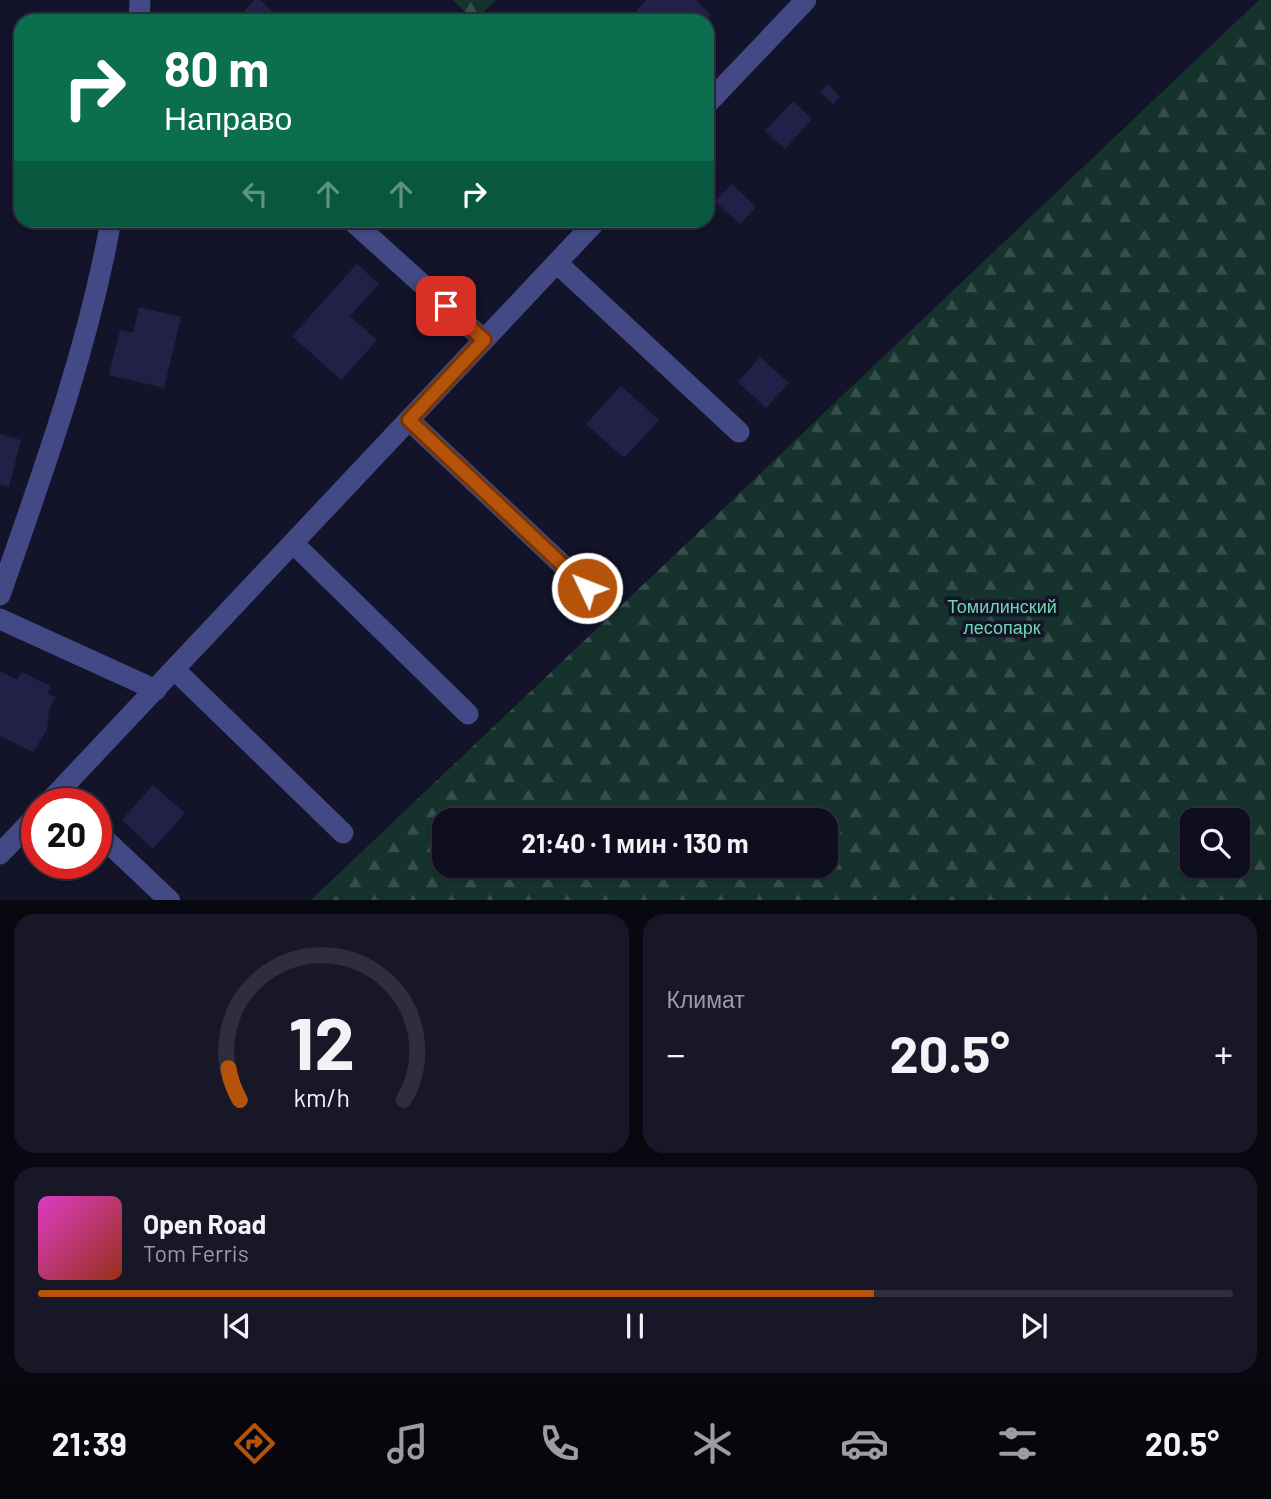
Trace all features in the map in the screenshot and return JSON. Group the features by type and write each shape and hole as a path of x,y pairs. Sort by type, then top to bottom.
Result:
{"lane":[{"path":"714,97 806,0"},
{"path":"0,595 66,405 91,315 109,228"},
{"path":"360,228 484,340"},
{"path":"69,788 156,690 590,228"},
{"path":"557,263 739,432"},
{"path":"409,420 587,588"},
{"path":"293,544 468,714"},
{"path":"0,619 156,690"},
{"path":"175,670 343,833"},
{"path":"0,854 21,832"},
{"path":"112,846 169,900"}],"green space":[{"path":"453,0 496,0 481,14 467,14"},
{"name":"Томилинский лесопарк","path":"1259,0 1271,0 1271,900 311,900"}],"building":[{"path":"254,0 260,0 275,14 241,14"},
{"path":"646,0 696,0 710,14 639,14 636,11"},
{"path":"828,84 840,97 833,104 820,92"},
{"path":"793,101 812,119 785,149 765,131"},
{"path":"732,184 756,207 740,224 715,201"},
{"path":"357,264 379,284 350,316 377,340 341,380 292,336"},
{"path":"139,307 181,317 164,388 109,375 120,330 133,333"},
{"path":"760,357 789,383 766,408 738,382"},
{"path":"621,386 659,420 624,458 586,424"},
{"path":"0,434 21,440 9,487 0,485"},
{"path":"0,671 17,680 22,672 50,686 48,694 55,697 49,710 47,730 33,752 0,736"},
{"path":"153,785 185,813 153,849 122,820"}],"route":[{"path":"446,306 484,340 409,420 587,588"}]}
